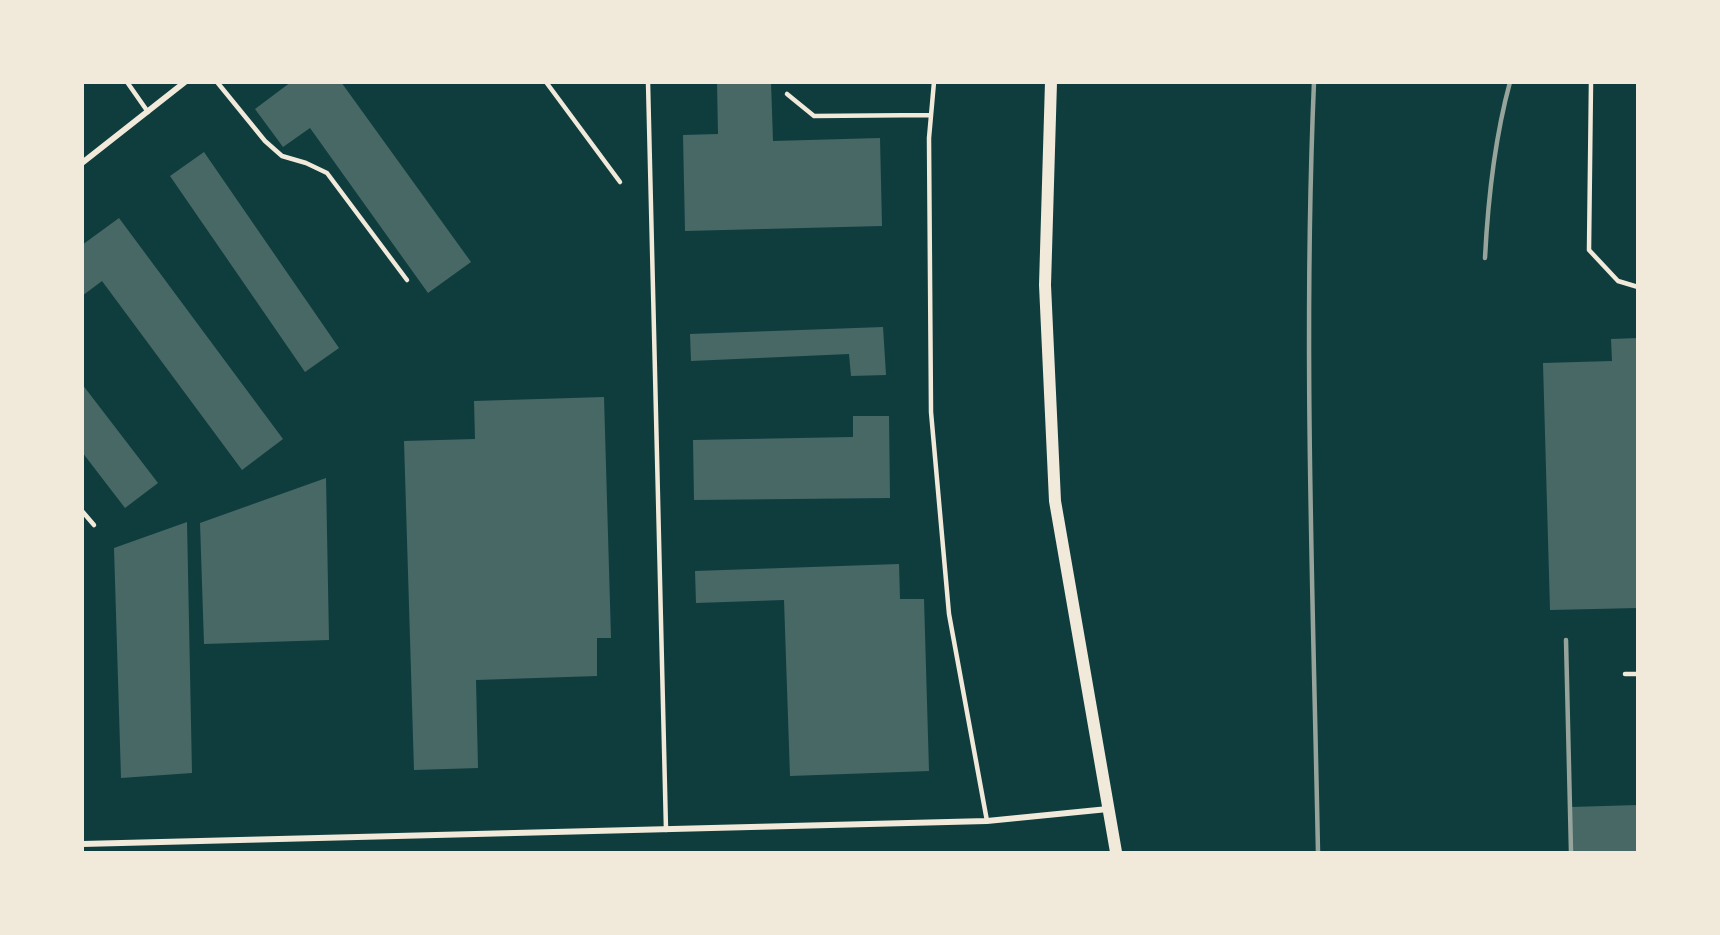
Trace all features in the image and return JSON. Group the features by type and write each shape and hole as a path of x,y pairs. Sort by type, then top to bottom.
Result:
{"main road":[{"path":"1051,82 1045,285 1054,501 1116,852"}],"street":[{"path":"82,163 185,82"},
{"path":"82,844 987,821 1109,809"}],"lane":[{"path":"127,82 148,112"},
{"path":"217,82 265,141 282,156 306,163 327,173 407,280"},
{"path":"546,82 620,182"},
{"path":"648,82 666,830"},
{"path":"934,82 931,115 931,412 949,614 987,821"},
{"path":"1592,82 1589,250 1618,281 1638,287"},
{"path":"788,94 814,116 931,115"},
{"path":"82,511 94,525"},
{"path":"1625,674 1638,674"}],"building":[{"path":"291,82 341,82 471,262 428,293 310,128 283,147 255,109"},
{"path":"717,82 771,82 773,141 880,138 882,226 685,231 683,135 718,134"},
{"path":"204,152 339,348 305,372 170,176"},
{"path":"119,218 283,439 242,470 102,281 82,296 82,245"},
{"path":"883,327 886,375 851,376 849,354 691,361 690,334"},
{"path":"1638,338 1638,608 1550,610 1543,363 1612,361 1611,339"},
{"path":"82,384 158,483 125,508 82,452"},
{"path":"604,397 611,638 597,638 597,676 476,680 478,768 414,770 404,441 475,439 474,401"},
{"path":"853,416 889,416 890,498 694,500 693,440 853,437"},
{"path":"326,478 329,640 204,644 200,523"},
{"path":"187,522 192,773 121,778 114,548"},
{"path":"899,564 900,599 924,599 929,771 790,776 784,600 696,603 695,571"},
{"path":"1638,805 1638,852 1572,852 1571,807"}],"railway":[{"path":"1314,82 1309,371 1318,852"},
{"path":"1485,258 1493,170 1510,82"},
{"path":"1566,640 1571,852"}]}
